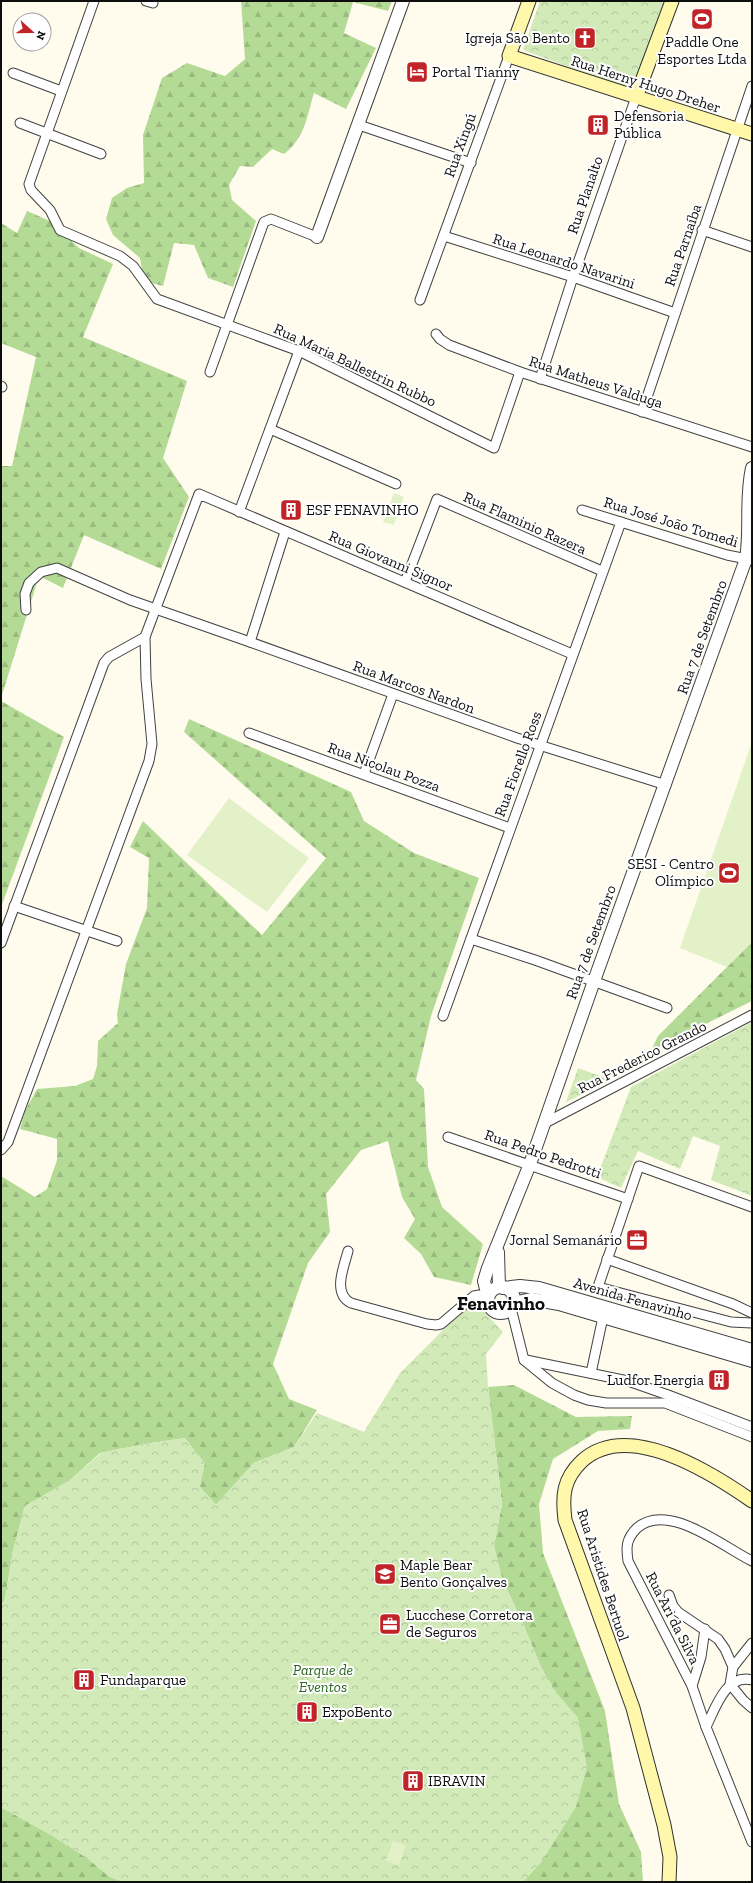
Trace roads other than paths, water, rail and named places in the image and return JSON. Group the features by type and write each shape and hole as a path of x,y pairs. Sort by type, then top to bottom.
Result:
{"main road":[{"name":"Rua Xingú","path":"509,56 529,1"},
{"name":"Rua Planalto","path":"636,97 672,1"},
{"name":"Rua Herny Hugo Dreher","path":"509,56 752,134"},
{"name":"Rua Aristides Bertuol","path":"669,1882 670,1857 664,1825 633,1708 565,1520 563,1499 567,1484 574,1469 584,1460 597,1451 627,1445 648,1448 697,1467 727,1483 752,1501"}],"street":[{"path":"47,133 94,1"},
{"path":"210,372 226,323 264,222 271,219 317,237 403,1"},
{"name":"Rua Xingú","path":"420,300 509,56"},
{"path":"13,73 62,91"},
{"name":"Rua Parnaíba","path":"642,412 702,230 752,86"},
{"name":"Rua Planalto","path":"540,379 573,277 636,97"},
{"path":"20,123 101,154"},
{"path":"359,125 470,163"},
{"name":"Rua Maria Ballestrin Rubbo","path":"47,133 29,184 31,190 50,210 60,230 120,256 133,266 157,299 299,351 494,448 520,372"},
{"path":"702,230 752,247"},
{"name":"Rua Leonardo Navarini","path":"444,236 573,277 675,313"},
{"name":"Rua Matheus Valduga","path":"436,334 440,339 449,345 520,372 752,447"},
{"path":"239,512 299,351"},
{"path":"270,429 396,484"},
{"name":"Rua 7 de Setembro","path":"488,1298 484,1281 530,1164 594,981 749,560 747,497 751,474"},
{"name":"Rua Giovanni Signor","path":"156,608 199,494 572,654"},
{"name":"Rua Flaminio Razera","path":"405,582 437,499 602,571"},
{"name":"Rua José João Tomedi","path":"582,510 749,560"},
{"name":"Rua Fiorello Ross","path":"443,1016 541,745 572,654 621,522"},
{"path":"250,642 285,532"},
{"name":"Rua Marcos Nardon","path":"26,610 25,594 29,583 41,572 57,568 114,595 156,608 517,738 666,785"},
{"path":"1,1150 8,1142 149,761 152,744 146,679 145,637 156,608"},
{"path":"1,943 104,663 108,657 145,637"},
{"path":"364,774 393,694"},
{"name":"Rua Nicolau Pozza","path":"249,733 510,828"},
{"path":"14,906 117,941"},
{"path":"471,939 594,981 667,1008"},
{"name":"Rua Frederico Grando","path":"545,1123 752,1015"},
{"name":"Rua Pedro Pedrotti","path":"448,1137 628,1199"},
{"path":"752,1208 639,1166 598,1287 732,1322 752,1323"},
{"name":"Rua 7 de Setembro","path":"498,1244 501,1287"},
{"path":"348,1251 341,1283 341,1292 346,1300 351,1303 427,1324 436,1325 450,1318 474,1296 479,1295 488,1298"},
{"path":"607,1259 733,1304 752,1313"},
{"name":"Avenida Fenavinho","path":"501,1287 520,1286 539,1288 583,1306 697,1340 752,1361"},
{"path":"512,1306 503,1313 494,1312 489,1305 488,1298 492,1290 501,1287 512,1295 512,1306 524,1360 552,1383 581,1398 606,1403 665,1403 752,1437"},
{"name":"Avenida Fenavinho","path":"512,1306 531,1299 583,1306 603,1317 697,1340 752,1350"},
{"path":"591,1373 603,1317"},
{"path":"524,1360 628,1381 752,1427"},
{"name":"Rua Ari da Silva","path":"752,1561 698,1530 679,1522 656,1519 640,1526 629,1535 626,1546 628,1561 692,1686 706,1727 752,1842"},
{"path":"669,1595 673,1606 678,1612 718,1639 725,1648 733,1667"},
{"path":"692,1686 701,1657 705,1629"},
{"path":"706,1727 720,1699 730,1684 733,1667 752,1643"},
{"path":"730,1684 738,1679 752,1680"},
{"path":"730,1684 752,1708"}],"place":[{"name":"Paddle One Esportes Ltda","path":"702,19"},
{"name":"Igreja São Bento","path":"585,38"},
{"name":"Portal Tianny","path":"417,72"},
{"name":"Defensoria Pública","path":"598,125"},
{"name":"ESF FENAVINHO","path":"291,510"},
{"name":"SESI - Centro Olímpico","path":"729,873"},
{"name":"Jornal Semanário","path":"637,1240"},
{"name":"Ludfor Energia","path":"719,1380"},
{"name":"Maple Bear Bento Gonçalves","path":"385,1574"},
{"name":"Lucchese Corretora de Seguros","path":"390,1624"},
{"name":"Fundaparque","path":"84,1680"},
{"name":"ExpoBento","path":"307,1712"},
{"name":"IBRAVIN","path":"413,1781"}],"district":[{"name":"Fenavinho","path":"501,1303"}],"park label":[{"name":"Parque de Eventos","path":"323,1678"}]}
